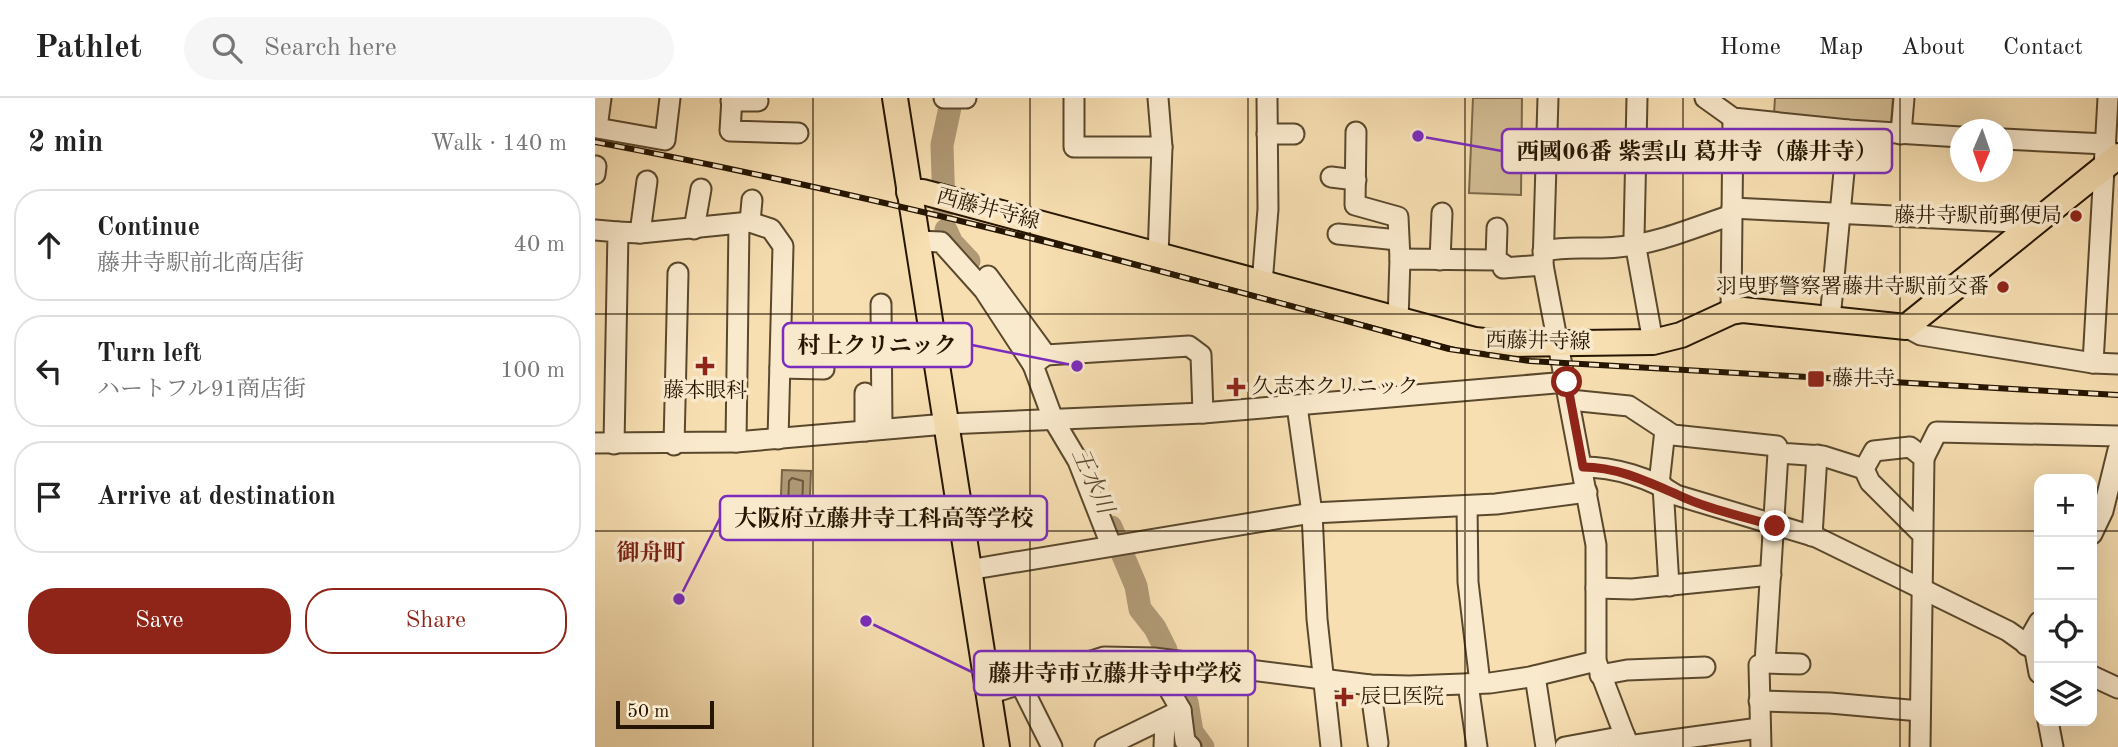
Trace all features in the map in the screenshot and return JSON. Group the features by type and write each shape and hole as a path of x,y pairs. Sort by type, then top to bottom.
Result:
{"main road":[{"path":"894,98 997,747"},
{"path":"1906,327 2035,223 2109,156"},
{"name":"西藤井寺線","path":"909,191 942,197 1475,340 1653,342 1681,335 1731,312 1743,310 1906,327"}],"street":[{"path":"601,98 597,128 665,140 670,98"},
{"path":"1074,98 1075,147 1162,147"},
{"path":"1158,98 1162,147 1158,256"},
{"path":"1262,284 1268,209 1267,98"},
{"path":"1548,98 1543,258 1556,343 1568,389 1596,545 1598,668 1627,743"},
{"path":"1637,98 1635,244 1653,342"},
{"path":"1705,98 1733,118 1848,130 1950,136"},
{"path":"1902,134 1904,98"},
{"path":"2092,363 2109,156 2108,98"},
{"path":"758,101 731,99 730,131 798,133"},
{"path":"1731,312 1733,118"},
{"path":"1830,319 1848,130"},
{"path":"1356,132 1355,205 1398,217 1398,321"},
{"path":"1267,134 1294,134"},
{"path":"2013,141 2109,156"},
{"path":"1545,145 1636,151 1734,146"},
{"path":"595,174 596,166"},
{"path":"1331,177 1356,180"},
{"path":"640,233 647,181"},
{"path":"694,229 701,189"},
{"path":"736,442 745,223 753,200"},
{"path":"1338,234 1440,260 1496,261 1503,264 1503,268 1543,258 1572,246 1616,248 1635,244 1732,211 1840,212 2035,223"},
{"path":"1440,260 1442,213"},
{"path":"595,230 640,233 745,223 771,229 783,246 778,439"},
{"path":"1496,261 1497,228"},
{"path":"618,232 605,444 736,442 946,424 1203,412 1568,389 1629,406 1673,435 1777,446 1775,526 1765,663"},
{"path":"917,241 941,242 984,290 1039,360"},
{"path":"674,444 678,273"},
{"path":"988,276 1039,360 1053,419 1078,461 1111,545"},
{"path":"873,430 881,304"},
{"path":"1906,327 1921,335 2092,363 2118,364"},
{"path":"1039,360 1189,346 1201,355 1203,412"},
{"path":"780,368 824,369"},
{"path":"865,393 873,430"},
{"path":"1297,406 1312,513 1315,592 1331,747"},
{"path":"1665,430 1661,485 1669,586"},
{"path":"1920,747 1924,458 1937,432 2118,436"},
{"path":"1864,469 1874,451 1887,447 1910,447 1924,458"},
{"path":"2097,524 2103,511 2118,450"},
{"path":"1778,453 1817,455 1864,469 1870,482 1921,533"},
{"path":"1812,537 1817,455"},
{"path":"1583,467 1601,467 1661,485 1676,495 1812,537 2008,631 2033,649"},
{"path":"968,570 1312,513 1467,506 1587,492"},
{"path":"1467,506 1468,582 1478,747"},
{"path":"1596,588 1669,586 1771,575"},
{"path":"989,694 1104,657 1169,660 1370,685 1474,684 1598,668 1627,670 1705,667"},
{"path":"1575,747 1760,738 1759,665 1800,664"},
{"path":"1535,676 1546,747"},
{"path":"2097,678 2118,688"},
{"path":"1020,683 1052,747"},
{"path":"1167,684 1173,715 1185,741 1191,747"},
{"path":"1370,685 1378,743"},
{"path":"1759,701 1830,703 1920,711"},
{"path":"1105,747 1173,715"},
{"path":"1164,747 1173,715"},
{"path":"2049,726 2053,747"}],"shaded area":[{"path":"1473,98 1522,98 1521,195 1469,193"},
{"path":"1775,98 1893,98 1891,124 1774,114"}],"water":[{"path":"782,470 811,471 809,520 780,519"}],"waterway":[{"name":"王水川","path":"944,208 942,145 952,98"},
{"name":"王水川","path":"946,230 952,243 969,261"},
{"name":"王水川","path":"1111,527 1136,586 1140,609 1155,628 1166,650 1174,686 1187,702 1192,732 1203,747"}],"railway":[{"path":"595,142 810,186 1024,236 1449,349 1530,361 2118,395"}],"place":[{"name":"西國06番 紫雲山 葛井寺（藤井寺）","path":"1418,136"},
{"name":"藤井寺駅前郵便局","path":"2076,216"},
{"name":"羽曳野警察署藤井寺駅前交番","path":"2003,287"},
{"name":"藤本眼科","path":"705,366"},
{"name":"村上クリニック","path":"1077,366"},
{"name":"藤井寺","path":"1816,379"},
{"name":"久志本クリニック","path":"1236,387"},
{"name":"大阪府立藤井寺工科高等学校","path":"679,599"},
{"name":"藤井寺市立藤井寺中学校","path":"866,621"},
{"name":"辰巳医院","path":"1344,697"}],"district":[{"name":"御舟町","path":"651,553"}],"route":[{"path":"1567,382 1583,467 1601,467 1659,484 1676,495 1775,526"}]}
